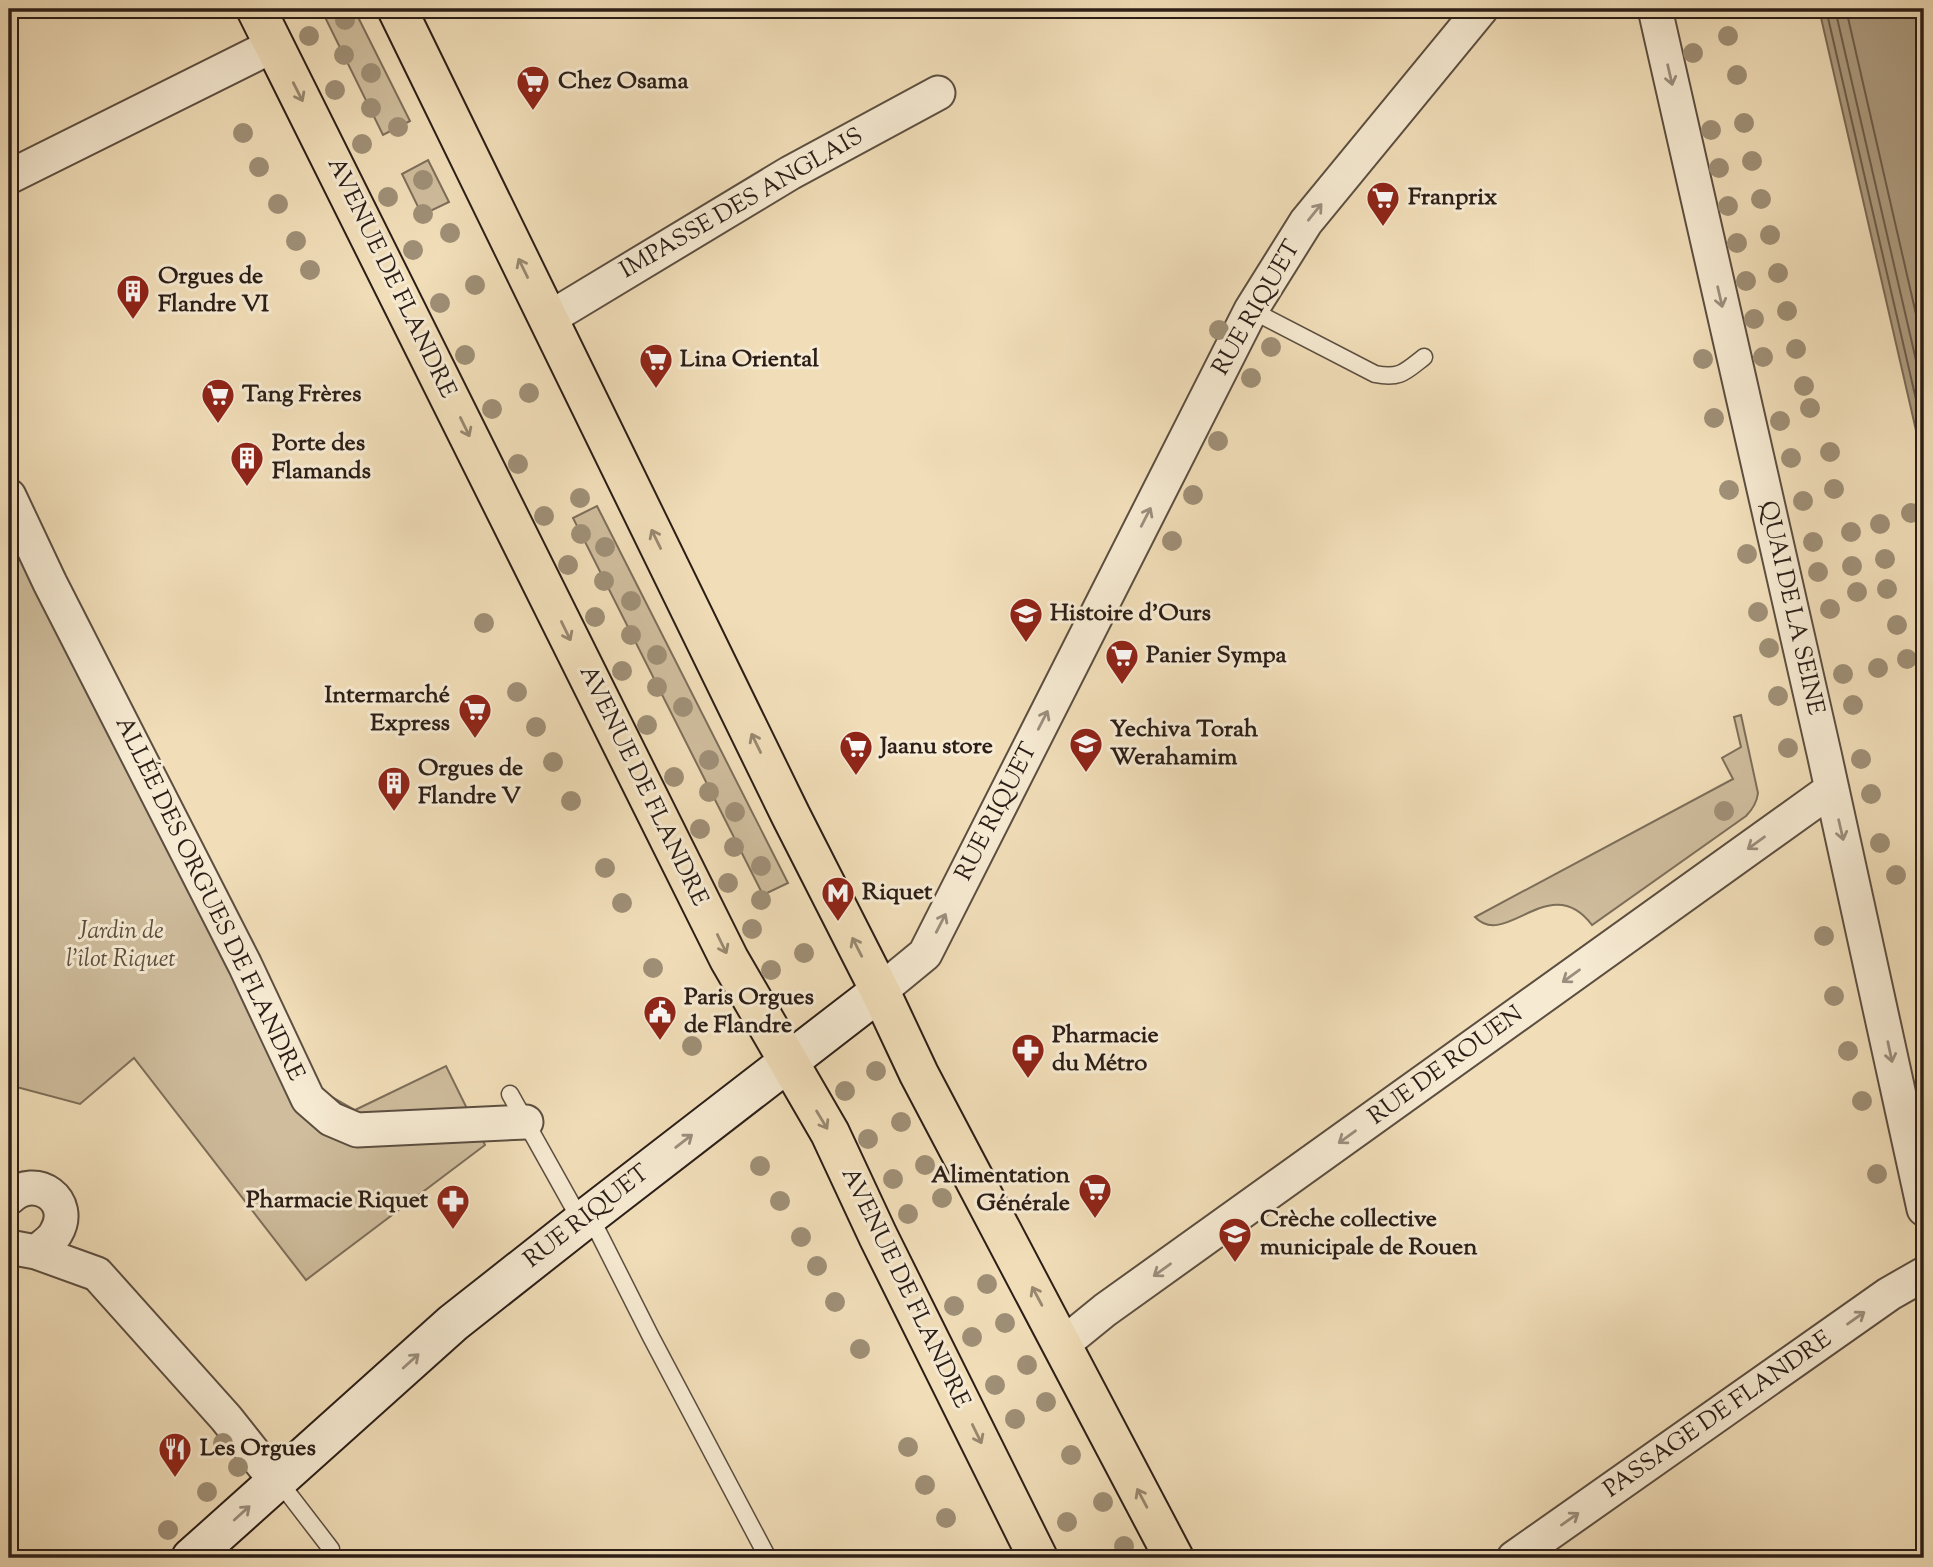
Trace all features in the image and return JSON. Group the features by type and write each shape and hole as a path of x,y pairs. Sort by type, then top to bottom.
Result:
{"main road":[{"name":"AVENUE DE FLANDRE","path":"256,9 729,959 830,1133 1038,1558"},
{"path":"397,9 919,1074 1174,1558"}],"street":[{"name":"RUE RIQUET","path":"191,1558 453,1323 925,954 1251,310 1306,222 1482,9"},
{"name":"QUAI DE LA SEINE","path":"1655,9 1924,1209"},
{"path":"9,177 275,45"},
{"name":"IMPASSE DES ANGLAIS","path":"548,319 790,173 938,93"},
{"name":"ALLÉE DES ORGUES DE FLANDRE","path":"9,496 55,594 244,965 308,1099 331,1119 357,1130 518,1108"},
{"name":"RUE DE ROUEN","path":"1062,1345 1105,1310 1832,789"},
{"path":"9,1198 24,1188 44,1189 58,1203 61,1212 58,1231 52,1239 17,1247"},
{"path":"17,1247 97,1275 278,1480"},
{"name":"PASSAGE DE FLANDRE","path":"1514,1558 1878,1302 1924,1274"}],"lane":[{"path":"1251,310 1376,374 1391,377 1405,372 1424,357"},
{"name":"ALLÉE DES ORGUES DE FLANDRE","path":"518,1108 585,1218 768,1558"},
{"path":"278,1480 331,1549"}],"green space":[{"path":"321,9 354,9 410,121 383,135"},
{"path":"428,160 449,202 422,215 402,174"},
{"name":"Jardin de l'îlot Riquet","path":"12,472 318,1089 355,1110 446,1066 485,1145 306,1280 134,1058 80,1104 9,1085 9,481"},
{"path":"597,506 788,883 763,895 573,518"},
{"path":"1741,715 1758,793 1746,816 1592,925 1576,910 1560,905 1529,912 1500,924 1487,925 1475,917 1733,779 1722,758 1741,747 1734,717"}],"water":[{"path":"1819,9 1924,9 1924,465"}],"place":[{"name":"Chez Osama","path":"533,112"},
{"name":"Franprix","path":"1383,228"},
{"name":"Orgues de Flandre VI","path":"133,321"},
{"name":"Lina Oriental","path":"656,390"},
{"name":"Tang Frères","path":"218,425"},
{"name":"Porte des Flamands","path":"247,488"},
{"name":"Histoire d'Ours","path":"1026,644"},
{"name":"Panier Sympa","path":"1122,686"},
{"name":"Intermarché Express","path":"475,740"},
{"name":"Yechiva Torah Werahamim","path":"1086,774"},
{"name":"Jaanu store","path":"856,777"},
{"name":"Orgues de Flandre V","path":"394,813"},
{"name":"Riquet","path":"838,923"},
{"name":"Paris Orgues de Flandre","path":"660,1042"},
{"name":"Pharmacie du Métro","path":"1028,1080"},
{"name":"Alimentation Générale","path":"1095,1220"},
{"name":"Pharmacie Riquet","path":"453,1231"},
{"name":"Crèche collective municipale de Rouen","path":"1235,1264"},
{"name":"Les Orgues","path":"175,1479"}]}
